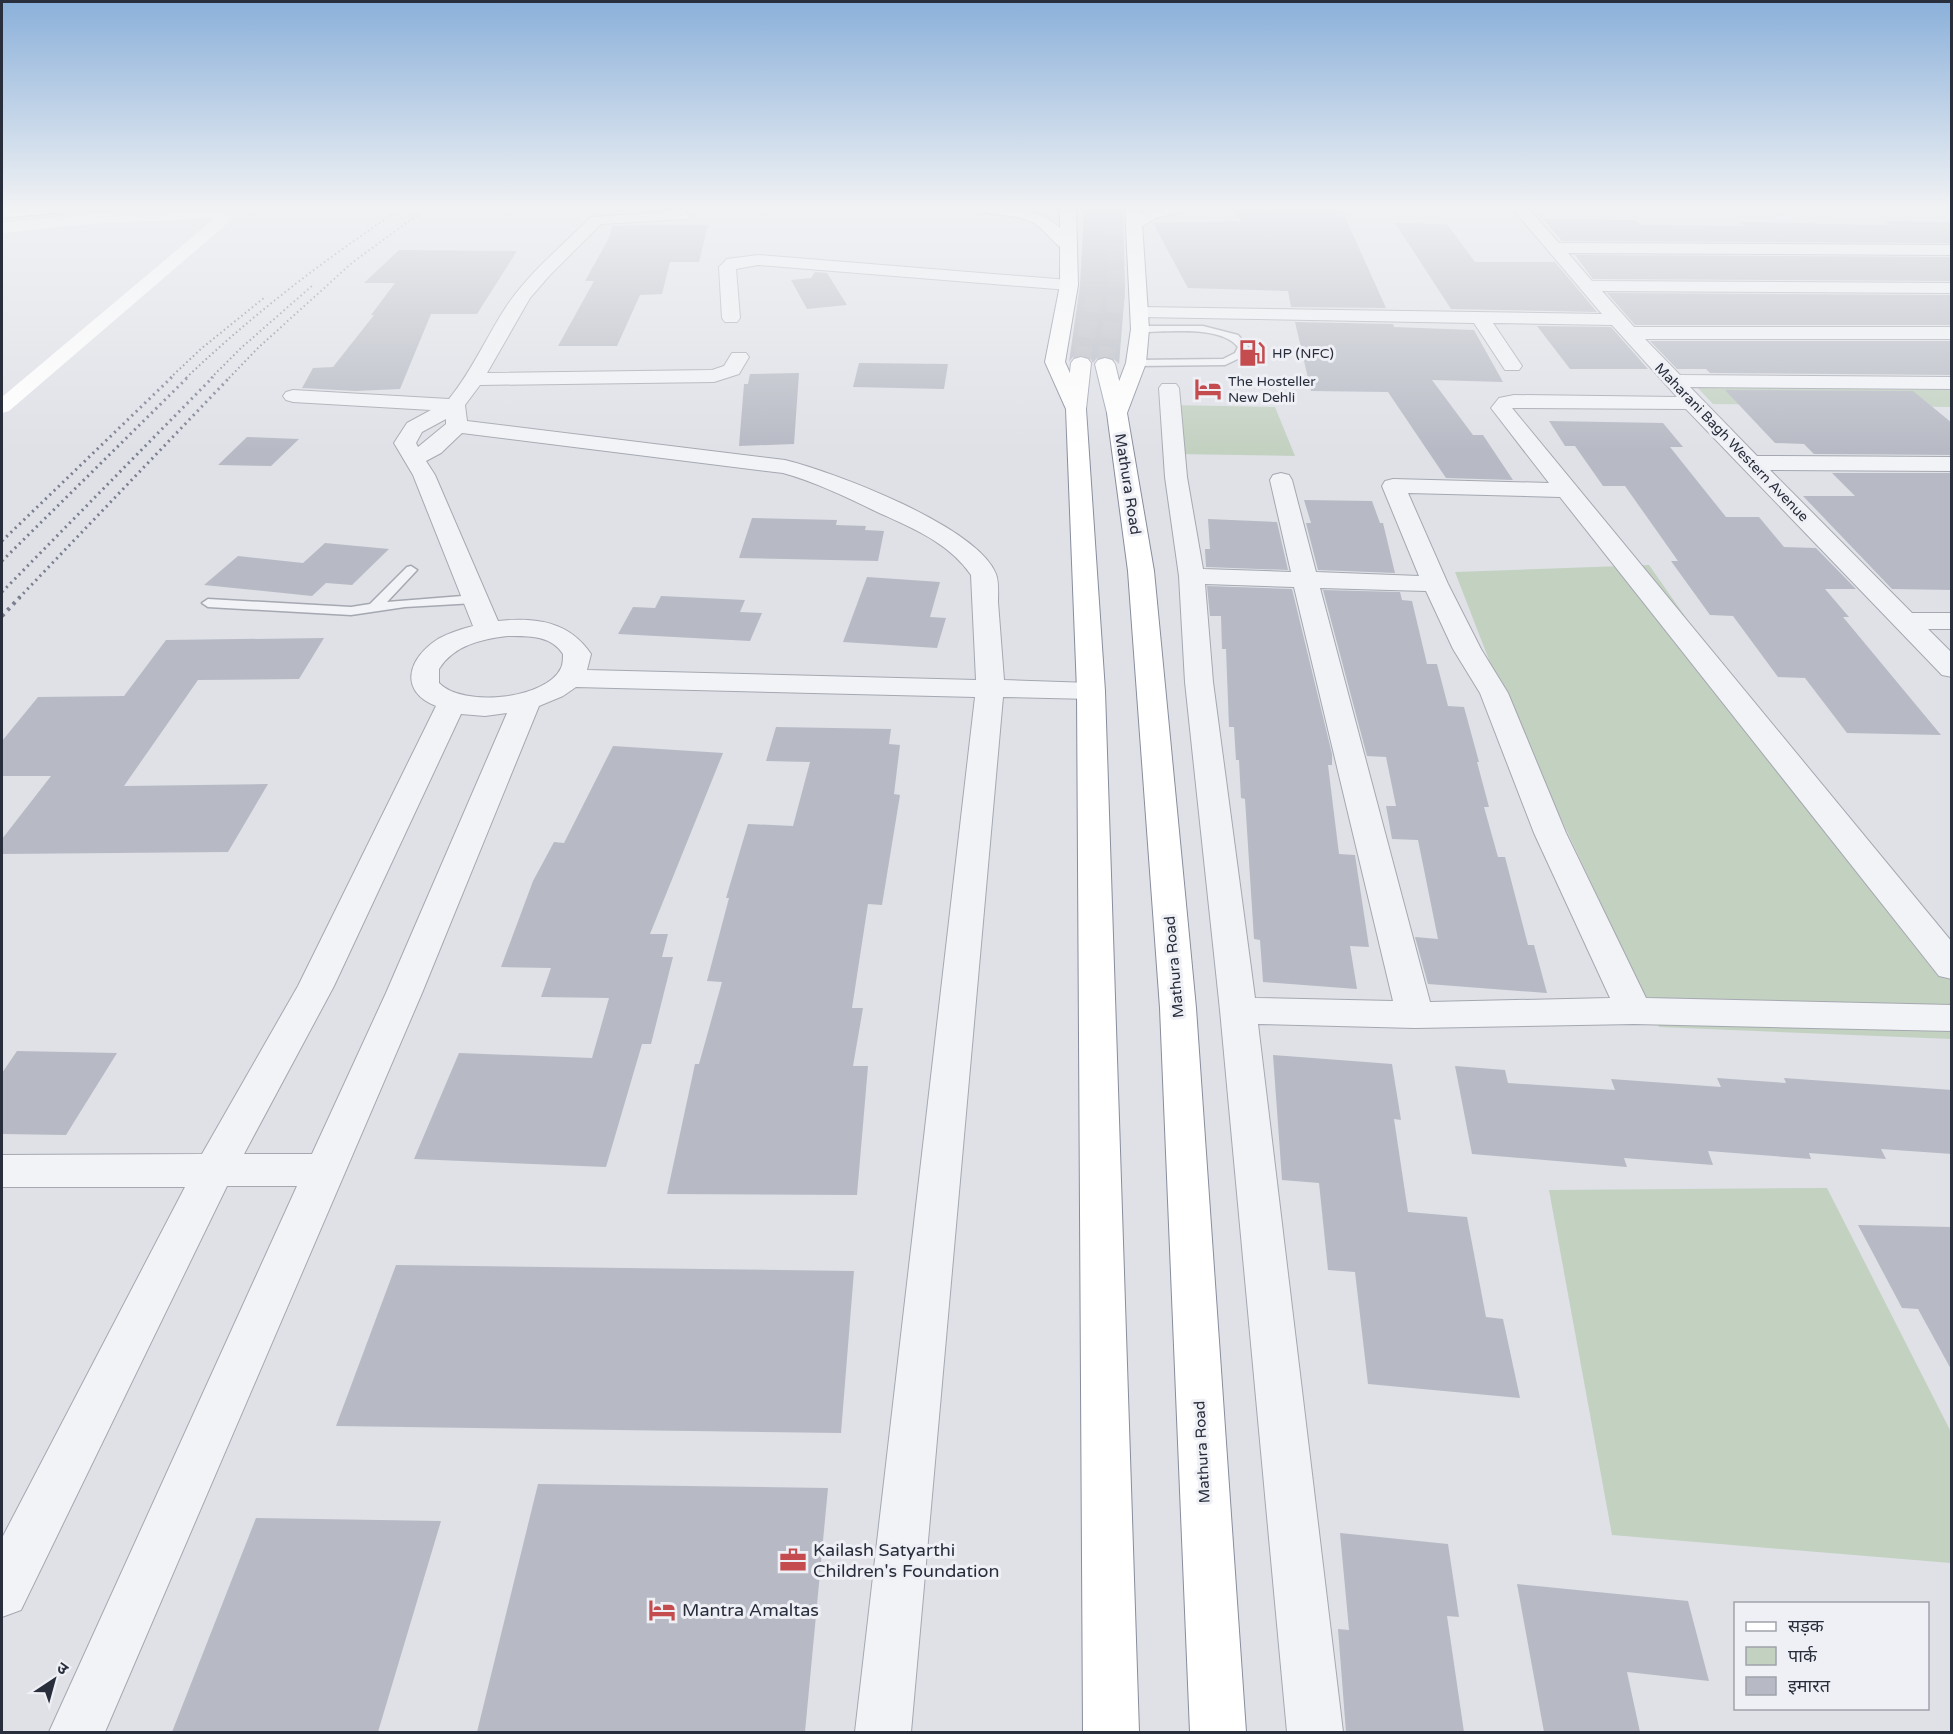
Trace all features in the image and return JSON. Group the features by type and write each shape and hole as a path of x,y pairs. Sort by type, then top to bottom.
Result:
{"main road":[{"path":"2,407 141,289"},
{"path":"1068,289 1055,362 1076,409"},
{"name":"Mathura Road","path":"1132,289 1130,342 1117,413 1141,571 1178,1008 1218,1732"},
{"path":"1081,363 1076,409 1091,691 1111,1732"}],"street":[{"path":"488,630 415,458 433,448 456,415 515,307 530,289"},
{"path":"729,289 731,318"},
{"name":"Maharani Bagh Western Avenue","path":"1590,289 1675,381 1692,403 1952,669"},
{"path":"1480,318 1512,366"},
{"path":"1130,342 1480,318 1623,327 1952,333"},
{"path":"474,379 714,376 732,370 739,357"},
{"path":"1675,381 1952,383"},
{"path":"1169,388 1176,477 1192,576 1198,682 1238,1010 1315,1732"},
{"path":"293,396 456,415 785,467 814,475 848,489 933,529 952,541 975,562 984,575 990,687 883,1732"},
{"path":"1692,403 1514,401 1502,405 1501,408 1952,967"},
{"path":"1753,463 1952,465"},
{"path":"1281,480 1415,1015"},
{"path":"1567,490 1393,486 1435,584 1467,648 1494,693 1550,832 1634,1011"},
{"path":"1192,576 1435,584"},
{"path":"1904,621 1952,621"},
{"path":"536,629 562,637 574,647 577,654 575,671 570,678 553,689 527,700 495,706 474,707 452,703 433,694 423,679 426,666 437,653 453,643 488,630 536,629"},
{"path":"570,678 1091,691"},
{"path":"77,1732 404,993 527,700"},
{"path":"2,1590 215,1169 316,986 452,703"},
{"path":"1238,1010 1415,1015 1634,1011 1952,1018"},
{"path":"2,1171 326,1170"}],"lane":[{"path":"1203,329 1235,337 1243,346 1239,355 1225,362 1130,342 1203,329"},
{"path":"375,607 411,570"},
{"path":"208,603 351,611 475,599"}],"green space":[{"path":"1694,384 1951,386 1951,407 1713,404"},
{"path":"1172,405 1275,407 1295,456 1174,454"},
{"path":"1649,565 1696,632 1951,951 1951,1039 1659,1027 1501,691 1455,572"},
{"path":"1827,1188 1951,1432 1951,1563 1612,1535 1549,1190"}],"building":[{"path":"391,289 493,289 477,314 431,314 400,389 355,391 302,388 313,368 333,367 374,315 371,315"},
{"path":"590,289 663,289 662,294 640,295 617,346 558,346"},
{"path":"796,289 837,289 847,305 807,309"},
{"path":"1079,289 1125,289 1119,364 1113,358 1106,356 1097,358 1093,363 1090,358 1082,355 1073,357 1069,362"},
{"path":"1219,289 1377,289 1386,308 1291,307 1288,291"},
{"path":"1438,289 1578,289 1597,312 1451,309"},
{"path":"1607,293 1952,295 1952,325 1635,325"},
{"path":"1295,322 1393,324 1394,327 1474,330 1503,382 1432,380 1473,435 1483,435 1513,480 1446,478 1388,392 1311,391"},
{"path":"1537,326 1611,327 1648,369 1570,369"},
{"path":"1650,341 1952,341 1952,375 1710,373 1706,369 1677,369"},
{"path":"859,363 948,364 944,389 853,387"},
{"path":"799,373 794,444 739,446 744,384 748,384 750,374"},
{"path":"1725,390 1913,391 1952,423 1952,455 1814,454 1804,444 1775,443"},
{"path":"1549,421 1663,423 1683,447 1670,447 1726,517 1759,517 1784,547 1816,548 1856,589 1825,589 1849,617 1843,617 1941,735 1847,733 1805,678 1778,677 1733,616 1710,615 1671,561 1678,561 1625,486 1603,486 1575,446 1565,446"},
{"path":"247,437 299,439 271,466 218,465"},
{"path":"1832,473 1952,473 1952,590 1892,589 1803,496 1855,496"},
{"path":"1304,500 1372,501 1380,523 1383,523 1395,573 1318,570 1306,523 1311,523"},
{"path":"752,518 837,520 836,525 866,526 865,530 884,531 878,561 739,558"},
{"path":"1208,519 1277,522 1288,570 1206,567 1205,549 1210,549"},
{"path":"325,543 389,549 352,585 326,583 312,596 204,585 238,556 303,563"},
{"path":"867,577 940,582 930,617 946,618 937,648 843,642"},
{"path":"1207,586 1292,589 1332,754 1332,765 1328,765 1339,854 1355,855 1369,947 1350,946 1357,989 1263,982 1260,940 1254,939 1245,799 1241,798 1234,727 1229,727 1226,649 1222,649 1221,616 1210,616"},
{"path":"1323,590 1400,592 1402,600 1412,601 1427,664 1437,664 1448,706 1464,707 1489,807 1484,807 1498,857 1505,857 1528,945 1534,945 1547,993 1428,984 1415,937 1438,939 1418,840 1392,839 1386,806 1396,806 1386,757 1367,756"},
{"path":"661,596 745,600 740,612 762,613 750,641 618,634 633,607 655,608"},
{"path":"324,638 299,679 198,680 124,786 268,784 228,852 2,854 2,839 51,776 2,776 2,741 38,697 124,696 166,640"},
{"path":"776,727 891,729 889,744 900,745 894,794 900,795 882,905 868,904 852,1008 863,1008 853,1066 868,1066 857,1195 667,1194 695,1064 699,1064 722,982 707,981 729,898 726,898 748,824 793,826 810,762 766,761"},
{"path":"613,746 723,753 650,934 668,934 662,957 673,957 651,1044 642,1044 606,1167 414,1159 459,1053 592,1058 609,998 541,997 551,968 501,967 533,881 554,842 564,843"},
{"path":"17,1051 117,1053 66,1135 2,1134 2,1073"},
{"path":"1273,1055 1392,1064 1401,1120 1394,1119 1408,1212 1467,1217 1486,1317 1503,1319 1520,1398 1368,1384 1355,1272 1328,1270 1319,1183 1282,1180"},
{"path":"1455,1066 1505,1070 1508,1083 1615,1090 1611,1079 1721,1087 1717,1078 1786,1083 1784,1078 1952,1090 1952,1154 1881,1149 1886,1159 1809,1153 1811,1159 1708,1151 1713,1165 1624,1158 1627,1167 1472,1154"},
{"path":"1858,1225 1952,1227 1952,1371 1918,1309 1902,1308"},
{"path":"396,1265 854,1271 841,1433 336,1426"},
{"name":"Mantra Amaltas","path":"538,1484 828,1488 805,1732 477,1732"},
{"path":"256,1518 441,1521 378,1732 172,1732"},
{"path":"1340,1533 1448,1544 1459,1617 1447,1616 1464,1732 1346,1732 1338,1629 1349,1630"},
{"path":"1517,1584 1688,1601 1709,1681 1627,1672 1640,1732 1544,1732"}],"tunnel":[{"path":"1081,363 1094,289"},
{"path":"1105,364 1116,289"}],"railway":[{"path":"186,378 289,289"},
{"path":"211,378 241,348 309,289"},
{"path":"229,378 259,347 323,289"},
{"path":"170,378 202,348 265,297"},
{"path":"2,541 172,377"},
{"path":"2,561 188,377"},
{"path":"2,592 213,377"},
{"path":"19,598 230,377"},
{"path":"2,616 20,597"}],"place":[{"name":"HP (NFC)","path":"1252,353"},
{"name":"The Hosteller New Dehli","path":"1208,389"},
{"name":"Kailash Satyarthi Children's Foundation","path":"793,1560"},
{"name":"Mantra Amaltas","path":"662,1610"}]}
